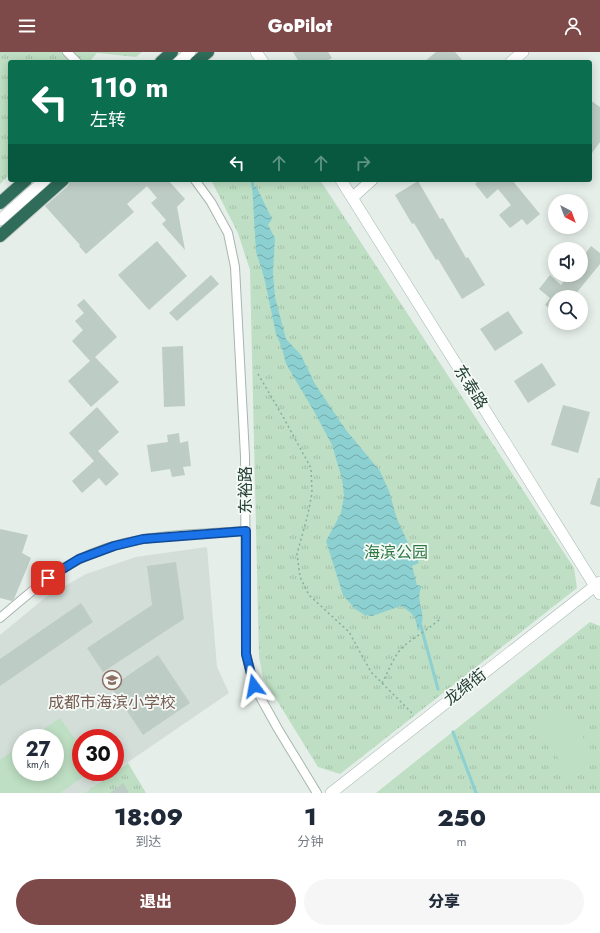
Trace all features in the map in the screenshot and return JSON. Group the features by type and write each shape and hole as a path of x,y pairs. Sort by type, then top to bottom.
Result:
{"highway":[{"path":"163,60 172,52"},
{"path":"198,60 208,52"},
{"path":"0,203 24,182"},
{"path":"0,236 61,182"}],"street":[{"path":"67,52 75,60"},
{"path":"181,60 190,52"},
{"path":"513,60 523,52"},
{"path":"0,220 43,182"},
{"name":"东裕路","path":"196,182 211,202 228,233 235,267 245,456 246,654 254,686 317,793"},
{"name":"东泰路","path":"342,182 598,587"},
{"path":"353,197 370,182"},
{"path":"0,618 48,578 79,559 114,546 143,539 246,531"},
{"name":"龙绵街","path":"331,793 422,721 598,587"}],"path":[{"path":"258,374 311,468 312,493 297,554 300,577 309,595 349,632 371,672 422,721"},
{"path":"382,683 396,656 404,646 440,619"}],"shaded area":[{"name":"成都市海滨小学校","path":"207,547 217,667 229,693 124,765 124,729 72,729 72,781 101,781 84,793 0,793 0,635 46,597 86,574 136,557"}],"green space":[{"path":"0,52 142,52 136,57 97,53 91,60 8,60 8,176 0,184"},
{"name":"海滨公园","path":"212,182 321,182 574,568 577,588 340,774 318,767 263,678 259,657 250,270 238,233"},
{"path":"590,622 600,626 600,793 376,793"},
{"path":"561,703 596,757 569,775 534,721"},
{"path":"60,718 72,735 72,781 77,781 60,793 0,793 0,760 12,751 12,781 64,781 64,729 44,729"},
{"path":"128,763 146,793 84,793 102,781 124,781 124,766"}],"water":[{"path":"252,184 257,188 272,219 268,225 275,238 273,273 275,297 286,339 301,355 315,384 346,430 380,471 389,491 397,519 409,545 402,551 401,557 414,554 419,563 412,566 417,585 422,586 419,597 422,619 418,631 414,616 401,606 372,616 365,615 355,609 343,595 326,541 341,513 344,496 342,479 332,445 286,364 282,348 276,334 264,277 256,252"}],"building":[{"path":"293,52 328,52 332,58 328,60 298,60"},
{"path":"436,52 455,52 462,60 426,60"},
{"path":"592,101 600,107 600,142 592,153"},
{"path":"69,182 170,182 185,199 177,207 185,250 162,224 166,220 151,203 157,198 147,186 127,204 134,212 86,254 79,246 80,245 45,206 68,186"},
{"path":"419,182 440,219 443,218 466,258 468,257 485,285 462,299 438,259 436,260 395,195"},
{"path":"477,182 514,182 540,214 527,225 522,219 510,228 499,215 511,205 498,189 487,199 475,184"},
{"path":"157,241 187,276 149,310 118,275"},
{"path":"591,246 600,253 600,264 588,279 588,250"},
{"path":"211,275 219,284 177,321 169,313"},
{"path":"548,278 548,282 558,282 561,285 563,282 585,282 579,290 548,290 548,296 539,289"},
{"path":"84,299 117,337 95,357 119,382 91,407 68,381 90,361 72,341 83,330 75,321 84,313 77,305"},
{"path":"508,311 523,333 495,351 480,329"},
{"path":"183,346 185,406 164,407 162,347"},
{"path":"542,363 556,385 528,403 514,381"},
{"path":"563,405 590,412 578,453 551,445"},
{"path":"97,407 119,432 98,451 119,474 106,486 99,478 82,493 72,481 94,461 69,433"},
{"path":"179,433 180,443 188,441 191,466 183,467 185,475 172,477 170,469 151,472 147,445 168,442 167,435"},
{"path":"598,478 600,478 600,507 590,504"},
{"path":"0,529 28,535 22,553 31,558 12,601 0,598"},
{"path":"176,562 184,619 103,672 87,648 152,605 147,566"},
{"path":"81,603 93,622 0,686 0,659"},
{"path":"158,655 190,703 143,735 111,687"},
{"path":"123,783 129,793 110,793"}],"waterway":[{"path":"252,182 253,187"},
{"path":"420,623 438,689"},
{"path":"453,732 476,793"}],"place":[{"name":"成都市海滨小学校","path":"112,680"}],"route":[{"path":"48,578 79,559 114,546 143,539 246,531 246,654 254,686"}]}
